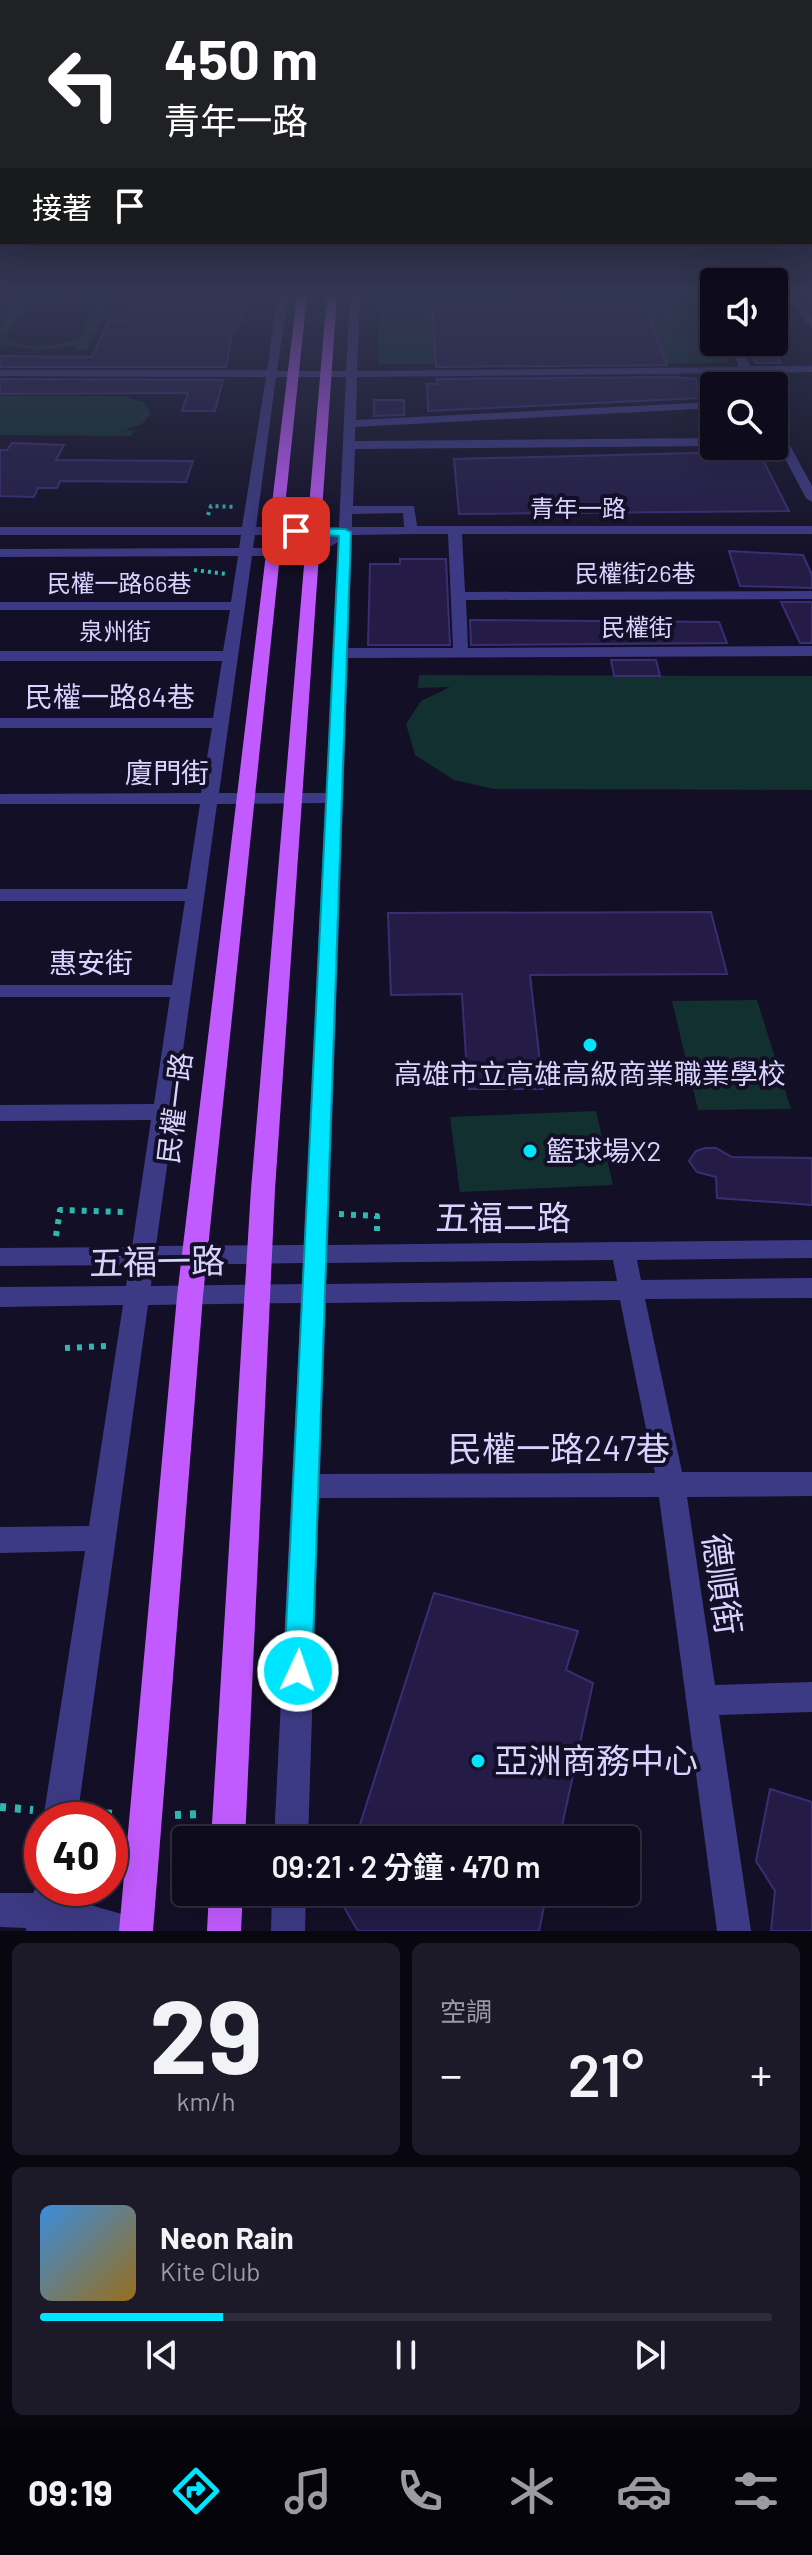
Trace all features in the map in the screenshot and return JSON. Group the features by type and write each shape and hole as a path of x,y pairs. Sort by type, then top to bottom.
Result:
{"main road":[{"name":"民權一路","path":"136,1931 190,1296 292,385"},
{"path":"229,1826 256,1294 291,798 327,385"},
{"path":"224,1931 225,1906"}],"street":[{"name":"民權一路","path":"63,1802 270,385"},
{"path":"292,1826 351,385"},
{"path":"349,434 539,429 700,407"},
{"path":"349,434 539,429 700,441"},
{"path":"788,458 812,498"},
{"path":"315,535 346,521 409,509 411,532"},
{"name":"青年一路","path":"0,519 248,535"},
{"name":"青年一路","path":"0,531 315,535 346,521 411,532 812,530"},
{"path":"455,532 461,653"},
{"name":"青年一路","path":"0,553 248,535"},
{"name":"青年一路","path":"0,539 315,535"},
{"name":"民權街26巷","path":"459,596 812,595"},
{"name":"民權一路66巷","path":"0,606 237,606"},
{"name":"民權街","path":"340,653 812,651"},
{"name":"泉州街","path":"0,656 230,656"},
{"name":"民權一路84巷","path":"0,723 221,723"},
{"name":"廈門街","path":"0,799 334,798"},
{"path":"0,895 195,895"},
{"name":"惠安街","path":"0,991 182,991"},
{"path":"0,1113 164,1112"},
{"name":"五福二路","path":"195,1254 812,1249"},
{"name":"德順街","path":"623,1251 671,1485 734,1931"},
{"name":"五福一路","path":"0,1257 195,1254"},
{"path":"314,1293 812,1288"},
{"name":"五福一路","path":"0,1297 314,1293"},
{"name":"民權一路247巷","path":"307,1486 812,1484"},
{"path":"0,1540 102,1538"},
{"path":"702,1700 812,1697"},
{"path":"288,1931 289,1906"},
{"path":"0,1910 47,1910 127,1931"}],"green space":[{"path":"0,396 121,396 144,402 151,414 142,424 125,430 135,431 131,436 0,435"},
{"path":"419,675 812,676 812,790 494,789 454,780 415,755 406,724 421,701 450,687 418,688"},
{"path":"757,1000 791,1109 698,1110 672,1001"},
{"name":"籃球場X2","path":"596,1111 613,1185 460,1192 450,1117"}],"building":[{"path":"0,385 222,385 215,411 182,411 188,393 0,394"},
{"path":"427,385 698,385 700,398 428,411"},
{"path":"374,400 404,400 404,415 374,416"},
{"path":"12,443 64,445 56,460 193,461 186,482 60,481 57,488 38,488 34,497 0,496 0,450 7,450"},
{"path":"700,453 700,460 763,460 789,511 459,514 454,459"},
{"path":"729,551 803,555 812,575 812,588 740,586"},
{"path":"400,559 446,559 450,645 368,645 370,564 400,564"},
{"path":"781,602 812,602 812,643 800,643"},
{"path":"470,620 719,622 727,643 471,645"},
{"path":"611,660 656,660 660,676 614,676"},
{"path":"711,912 727,974 530,975 543,1089 468,1089 462,994 391,995 388,913"},
{"path":"716,1148 732,1157 812,1158 812,1205 717,1198 716,1177 697,1172 689,1161 696,1151"},
{"name":"亞洲商務中心","path":"434,1593 578,1631 566,1670 593,1683 562,1826 359,1826"},
{"path":"770,1789 812,1802 812,1931 771,1931 775,1891 756,1861"},
{"path":"343,1906 544,1906 539,1931 358,1931"}],"place":[{"name":"高雄市立高雄高級商業職業學校","path":"590,1045"},
{"name":"籃球場X2","path":"530,1151"},
{"name":"亞洲商務中心","path":"478,1761"}],"route":[{"path":"296,531 345,532 298,1671"}]}
